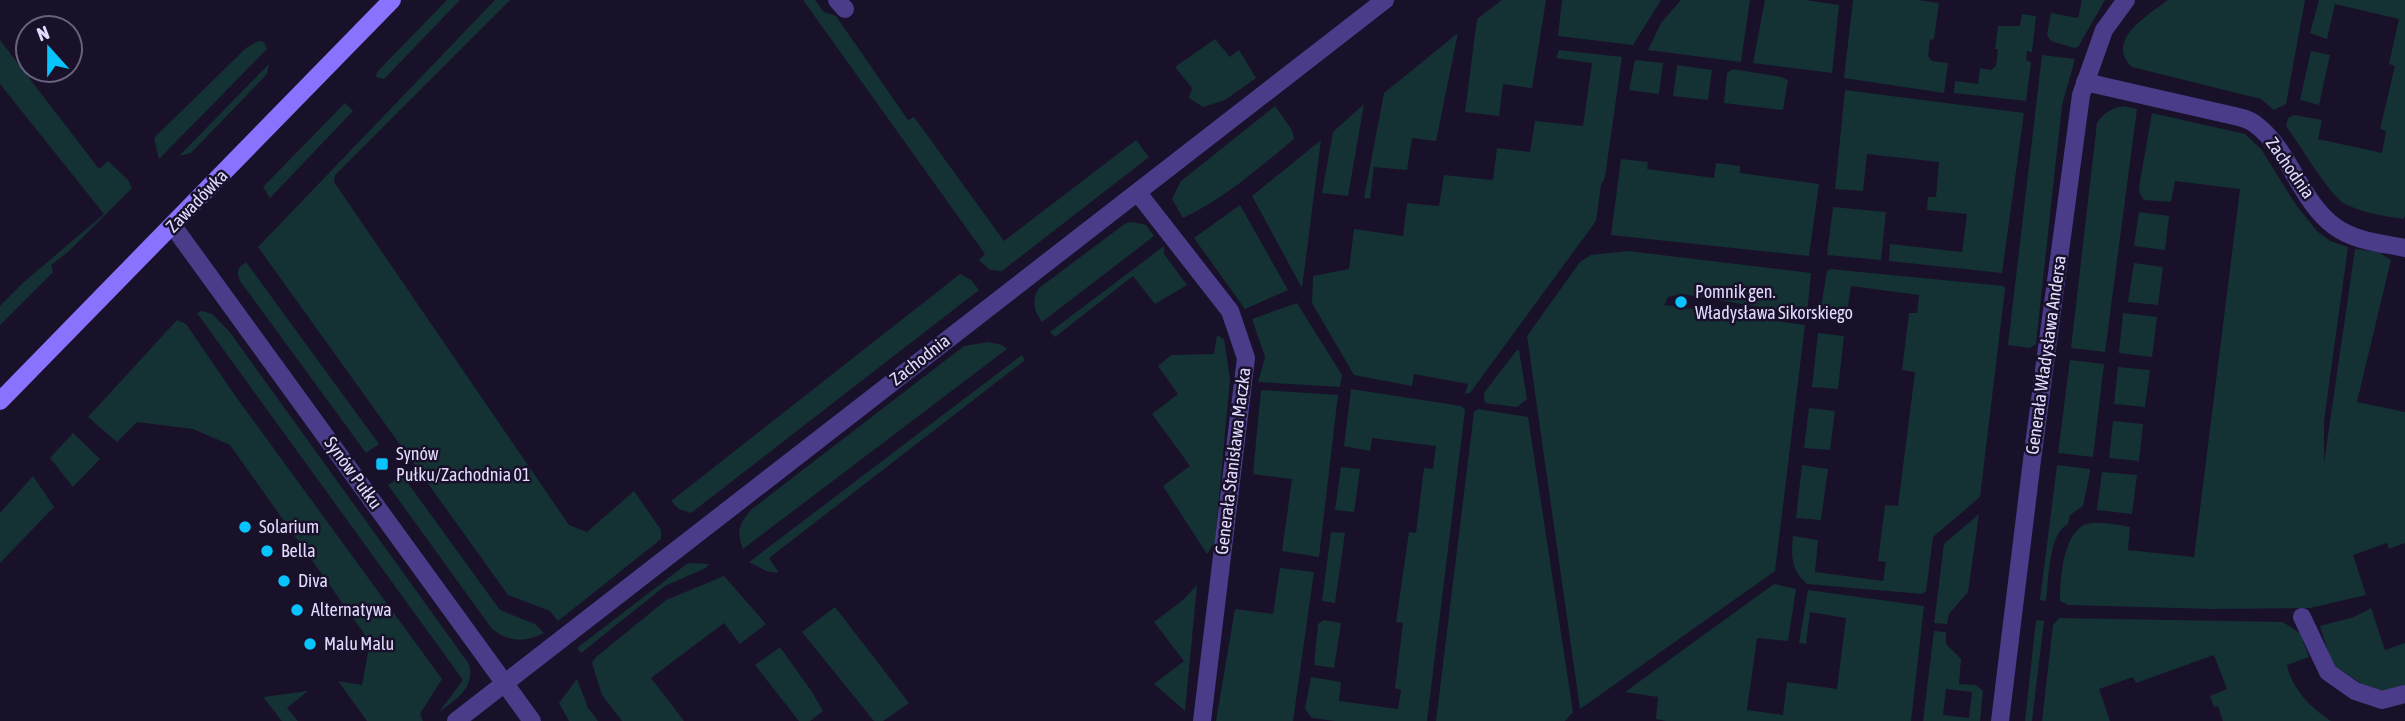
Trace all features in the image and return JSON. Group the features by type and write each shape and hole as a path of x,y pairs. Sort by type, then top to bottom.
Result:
{"main road":[{"name":"Zawadówka","path":"0,401 392,0"}],"street":[{"name":"Zachodnia","path":"456,721 1385,0"},
{"name":"Generała Władysława Andersa","path":"2000,721 2079,109 2085,82 2104,30 2126,0"},
{"name":"Zachodnia","path":"2085,82 2253,122 2270,138 2318,209 2336,228 2353,236 2405,248"},
{"name":"Generała Stanisława Maczka","path":"1138,193 1230,311 1246,358 1202,721"},
{"name":"Synów Pułku","path":"173,226 532,721"},
{"path":"2302,617 2328,672 2355,691 2382,700 2405,694"}],"green space":[{"path":"447,0 460,0 384,79 376,77 377,72"},
{"path":"495,0 510,0 335,175 334,182 569,525 587,532 634,491 661,530 661,539 558,621 550,611 508,595 258,247"},
{"path":"803,0 815,0 824,12 836,16 908,120 914,117 1004,241 1136,140 1149,157 1002,271 990,270 979,260 985,254"},
{"path":"1502,0 1546,0 1532,88 1503,84 1499,116 1465,112 1477,19"},
{"path":"1562,0 1661,0 1633,45 1558,36"},
{"path":"1681,0 1750,0 1741,62 1648,50 1661,23"},
{"path":"1765,0 1805,0 1839,5 1832,73 1753,63"},
{"path":"1853,0 1918,0 1939,3 1934,39 1930,40 1928,56 1932,61 1948,63 1944,93 1844,78"},
{"path":"2082,0 2105,0 2078,47 2051,41 2047,35 2051,13 2078,18"},
{"path":"2168,0 2305,0 2286,104 2274,110 2261,99 2132,67 2123,48 2126,38 2140,21"},
{"path":"2319,0 2405,0 2403,219 2359,210 2338,199 2286,126 2288,118 2294,115 2322,120 2318,139 2382,153 2386,131 2380,129 2395,66 2389,64 2399,19 2335,4 2327,39 2310,33"},
{"path":"2022,14 2036,16 2032,52 2027,51 2026,60 2031,62 2026,101 1954,93 1955,81 1978,84 1980,68 1991,70 1996,66 1998,26 2020,26"},
{"path":"1458,33 1436,141 1412,138 1407,170 1374,167 1370,199 1364,198 1384,93"},
{"path":"1215,39 1230,57 1239,50 1256,78 1225,100 1203,107 1189,98 1192,88 1175,67"},
{"path":"0,40 14,58 14,84 34,84 99,169 108,161 128,180 132,188 68,252 51,265 53,272 0,325 0,306 104,214 0,84"},
{"path":"258,41 264,42 267,49 159,159 154,138 246,48"},
{"path":"1559,50 1622,57 1596,221 1470,393 1465,394 1468,384 1414,374 1412,386 1354,375 1312,303 1313,276 1349,269 1354,229 1403,236 1407,203 1439,206 1444,175 1493,180 1497,148 1530,152 1535,121 1583,126 1592,63 1556,58"},
{"path":"2311,51 2330,55 2319,105 2300,100"},
{"path":"2042,55 2075,59 2062,105 2036,344 2030,348 2008,345"},
{"path":"1635,60 1663,63 1659,94 1629,90"},
{"path":"269,64 267,74 191,153 179,156"},
{"path":"1677,65 1712,70 1708,100 1673,96"},
{"path":"1733,69 1788,80 1783,110 1724,103 1727,73"},
{"path":"1845,90 2024,113 2002,273 1889,261 1890,244 1962,252 1967,214 1927,210 1928,197 1936,197 1939,162 1867,154 1863,191 1835,189"},
{"path":"345,103 353,111 270,198 263,187"},
{"path":"1364,104 1348,196 1322,193 1333,132"},
{"path":"1275,106 1292,130 1294,139 1227,192 1183,218 1172,199 1181,181"},
{"path":"2123,106 2137,109 2105,352 2071,348 2097,123 2108,111"},
{"path":"2152,113 2245,134 2261,149 2296,205 2317,231 2330,241 2348,247 2324,421 2324,463 2355,249 2378,252 2391,260 2357,402 2405,412 2405,543 2389,549 2387,543 2353,555 2366,595 2310,608 2212,609 2068,605 2060,601 2062,568 2069,543 2082,526 2091,523 2130,527 2128,550 2194,557 2240,189 2175,181 2171,202 2144,200 2139,187"},
{"path":"1321,140 1302,288 1252,196"},
{"path":"1621,159 1648,162 1647,169 1714,178 1716,163 1740,166 1740,173 1819,184 1809,256 1611,235"},
{"path":"1240,205 1288,290 1245,309 1194,238"},
{"path":"1833,207 1886,212 1881,260 1827,255"},
{"path":"2139,212 2169,216 2165,250 2134,246"},
{"path":"1126,223 1146,225 1154,236 1042,322 1034,305 1039,288"},
{"path":"1164,246 1164,254 1187,285 1155,304 1133,276 1055,337 1050,332"},
{"path":"1628,251 1811,273 1807,315 1682,294 1668,297 1664,305 1805,325 1775,571 1580,709 1527,336 1580,262 1591,255"},
{"path":"246,262 379,444 366,453 240,281 238,270"},
{"path":"2134,263 2163,267 2158,305 2128,302"},
{"path":"1830,269 2004,286 2005,289 1980,497 1933,537 1926,591 1922,594 1807,584 1793,562 1793,536 1818,540 1815,572 1883,581 1886,562 1878,561 1885,505 1898,506 1915,372 1902,370 1909,313 1917,313 1919,295 1851,286 1846,318 1823,316 1820,313 1827,271"},
{"path":"960,274 971,280 979,290 691,513 679,509 671,501"},
{"path":"1297,303 1342,375 1340,387 1258,382 1265,357 1252,319"},
{"path":"202,311 212,314 229,331 469,664 467,686 439,712 463,680 197,313"},
{"path":"2123,313 2157,317 2152,357 2119,353"},
{"path":"177,320 186,324 442,679 420,714 423,721 367,721 338,681 362,685 370,642 230,445 193,429 137,422 117,442 88,417"},
{"path":"1818,333 1844,336 1838,389 1812,387"},
{"path":"1217,335 1224,339 1230,379 1215,542 1207,554 1163,486 1190,466 1152,414 1178,394 1158,366 1171,355 1214,354"},
{"path":"988,342 1007,349 743,549 740,527 752,509 964,346"},
{"path":"1517,350 1527,399 1517,407 1485,403 1484,393"},
{"path":"1022,355 1025,360 769,558 779,573 766,571 749,562"},
{"path":"2070,360 2104,364 2093,457 2058,453"},
{"path":"2118,367 2150,370 2145,407 2114,404"},
{"path":"1351,389 1461,406 1465,410 1427,721 1335,721 1312,718 1305,709 1311,677 1341,682 1339,701 1398,709 1401,690 1395,688 1403,623 1396,622 1409,532 1416,533 1424,468 1433,469 1436,446 1372,438 1370,451 1344,446"},
{"path":"1261,390 1338,395 1319,557 1282,551 1292,479 1253,474"},
{"path":"1809,408 1835,411 1830,450 1804,448"},
{"path":"1478,409 1528,417 1573,712 1565,721 1436,721 1474,412"},
{"path":"2113,421 2143,424 2139,461 2109,458"},
{"path":"73,433 100,459 73,487 50,458"},
{"path":"1802,465 1828,469 1821,520 1796,518"},
{"path":"2057,465 2090,469 2090,472 2083,506 2070,515 2068,524 2061,529 2053,547 2046,601 2040,600"},
{"path":"1341,467 1360,469 1354,512 1335,510"},
{"path":"2102,472 2137,475 2132,514 2097,510"},
{"path":"402,475 500,610 535,624 544,633 517,640 504,637 492,629 388,485"},
{"path":"33,476 54,507 0,563 0,513"},
{"path":"1979,514 1968,592 1949,614 1947,624 1934,623 1944,544"},
{"path":"1331,532 1345,533 1335,603 1322,601"},
{"path":"688,563 709,564 706,568 665,586 581,653 577,648"},
{"path":"1280,568 1314,572 1293,721 1216,721 1235,609 1273,614"},
{"path":"724,576 766,624 740,644 724,623 651,678 684,721 622,721 602,695 592,663 595,658 666,600"},
{"path":"1774,584 1796,589 1788,641 1757,638 1747,710 1783,715 1787,682 1837,689 1846,618 1810,612 1806,644 1799,643 1808,590 1924,606 1911,721 1666,721 1656,719 1658,697 1625,692"},
{"path":"1197,585 1185,711 1154,684 1184,661 1154,622 1183,600"},
{"path":"835,607 909,703 883,721 874,721 802,632"},
{"path":"2371,608 2385,650 2405,643 2405,687 2387,692 2366,687 2332,664 2320,626 2354,617"},
{"path":"2059,618 2283,622 2300,633 2309,657 2287,665 2293,682 2310,704 2331,721 2223,721 2218,706 2214,707 2210,696 2227,689 2214,655 2136,683 2133,677 2099,689 2110,721 2042,721 2053,625"},
{"path":"1324,620 1341,623 1334,668 1314,665 1318,624"},
{"path":"2036,620 2044,621 2032,721 2025,721"},
{"path":"1934,631 1946,632 1946,644 1961,659 1959,684 1976,685 1983,691 1980,721 1923,721","holes":["1946,689 1972,692 1969,718 1943,715"]},
{"path":"780,647 823,711 810,721 799,721 755,665"},
{"path":"577,679 588,708 598,721 569,721 559,703"},
{"path":"308,691 287,708 298,721 282,721 263,697"}],"place":[{"name":"Pomnik gen. Władysława Sikorskiego","path":"1681,302"},
{"name":"Synów Pułku/Zachodnia 01","path":"382,464"},
{"name":"Solarium","path":"245,527"},
{"name":"Bella","path":"267,551"},
{"name":"Diva","path":"284,581"},
{"name":"Alternatywa","path":"297,610"},
{"name":"Malu Malu","path":"310,644"}]}
